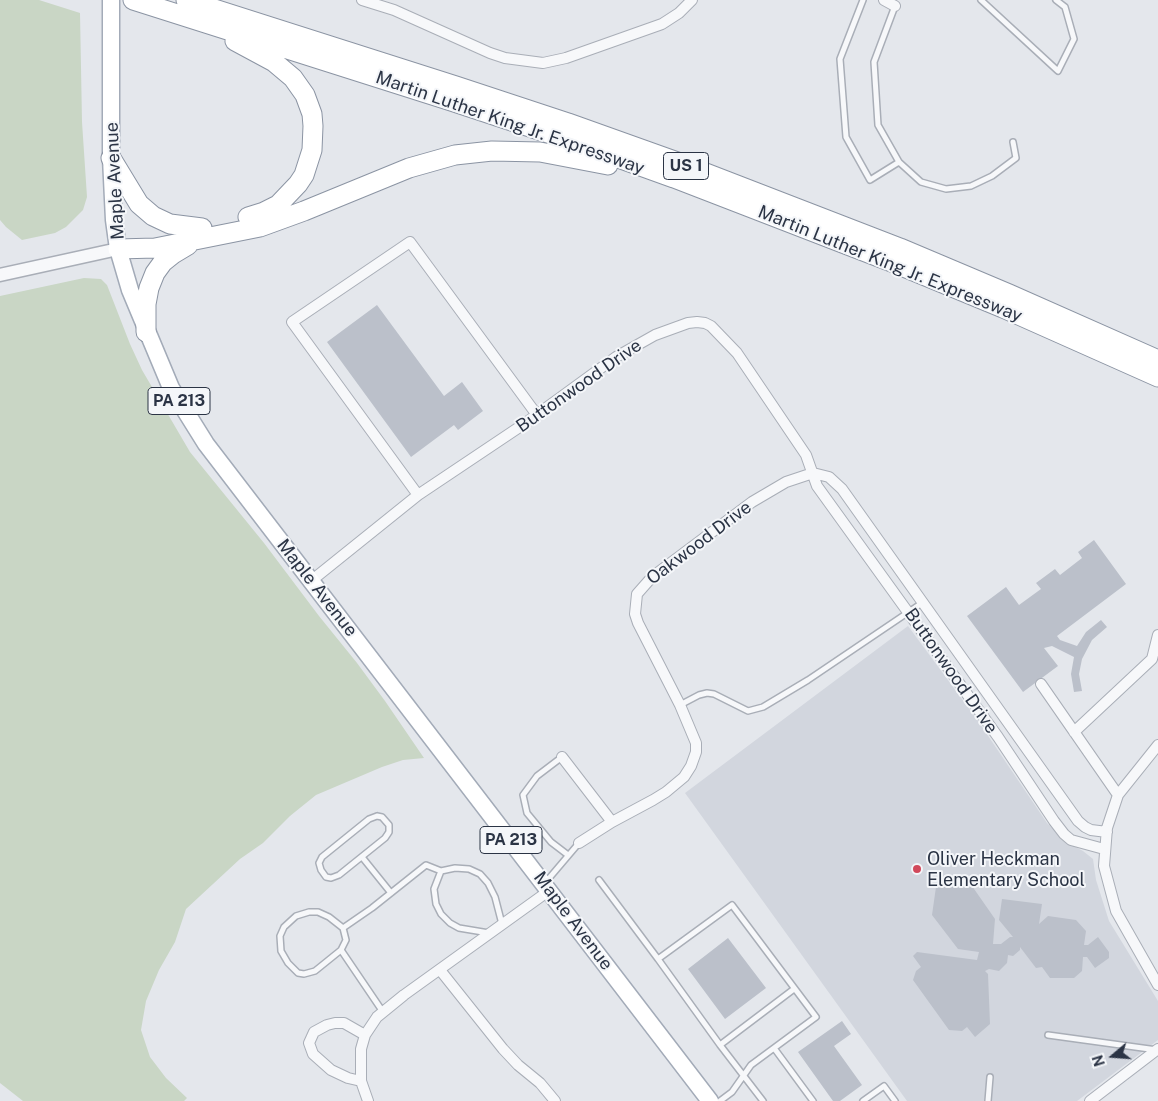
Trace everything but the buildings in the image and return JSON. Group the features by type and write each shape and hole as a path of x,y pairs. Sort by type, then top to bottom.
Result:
{"highway":[{"name":"Martin Luther King Jr. Expressway","path":"186,0 456,86 680,163 900,248 1158,360"},
{"name":"Martin Luther King Jr. Expressway","path":"137,1 461,104 674,178 894,263 1002,308 1158,378"},
{"path":"118,249 155,248 264,212 285,200 304,174 312,150 312,114 305,95 294,78 274,62 194,19"},
{"path":"111,158 139,204 153,216 170,224 203,233 260,227 409,168 473,152 540,152 674,178"},
{"path":"146,332 146,304 149,288 155,273 163,262 203,233"}],"main road":[{"name":"Maple Avenue","path":"111,0 111,158 114,220 118,249 130,290 146,332 171,388 206,444 710,1101"}],"street":[{"path":"362,0 394,10 490,53 505,58 543,63 566,58 662,24 679,13 692,0"},
{"path":"884,0 895,6"},
{"path":"418,495 292,322 410,242 537,415"},
{"path":"0,275 118,249"},
{"name":"Buttonwood Drive","path":"311,581 418,495 537,415 632,347 655,335 688,323 705,323 711,326 737,353 806,455 817,486 998,737 1054,822 1072,840 1104,849"},
{"name":"Buttonwood Drive","path":"813,473 829,476 842,489 1078,821 1091,830 1107,832"},
{"name":"Oakwood Drive","path":"579,843 666,792 684,777 691,766 696,752 696,743 680,705 638,623 635,614 637,594 652,577 752,502 786,482 813,473"},
{"path":"1074,732 1152,659 1158,635"},
{"path":"1041,684 1118,795"},
{"path":"1158,745 1118,795 1107,832 1104,866 1116,911 1158,985"},
{"path":"562,757 612,822"},
{"path":"368,1101 361,1081 361,1049 370,1025 384,1012 502,925 547,887"},
{"path":"440,970 503,1049 518,1065 540,1083 555,1101"},
{"path":"361,1081 348,1078 331,1070 316,1058 309,1043 314,1032 335,1023 344,1023 365,1035"},
{"path":"1090,1101 1157,1049"}],"lane":[{"path":"863,0 840,59 846,137 870,180 899,162"},
{"path":"981,0 1058,71 1074,39 1065,7 1056,0"},
{"path":"895,6 874,62 878,125 899,162 921,182 946,189 971,186 992,176 1016,158 1013,142"},
{"path":"680,705 707,693 714,694 748,711 762,708 808,680 922,603"},
{"path":"562,757 537,776 523,794 527,813 551,842 568,855"},
{"path":"376,816 382,817 389,825 389,832 385,838 362,857 339,875 331,878 326,877 319,863 322,857 369,819 376,816"},
{"path":"547,887 568,855 579,843"},
{"path":"362,857 390,893"},
{"path":"343,928 426,864 441,871 455,868 469,869 480,874 488,882 495,897 502,925"},
{"path":"441,871 434,889 436,904 441,914 458,928 490,933"},
{"path":"599,880 763,1101"},
{"path":"658,959 732,905 816,1017 751,1065 732,1092 720,1101"},
{"path":"309,912 318,912 329,917 343,928 346,940 341,950 315,971 304,974 298,973 288,963 281,951 280,936 284,927 296,916 309,912"},
{"path":"341,950 384,1012"},
{"path":"720,1045 794,988"},
{"path":"1048,1035 1157,1049"},
{"path":"774,1048 813,1101"},
{"path":"988,1101 990,1077"},
{"path":"863,1101 884,1086 895,1101"}],"shaded area":[{"name":"Oliver Heckman Elementary School","path":"908,626 976,718 1047,823 1066,842 1093,859 1096,880 1109,921 1158,1001 1158,1040 1077,1101 907,1101 685,793"}],"green space":[{"path":"0,0 39,0 80,13 82,122 87,197 83,210 66,227 55,233 22,240 0,220"},
{"path":"84,278 101,279 107,285 142,370 190,452 264,543 357,663 424,758 403,760 382,767 316,795 290,816 263,843 240,859 186,909 175,942 159,970 146,1001 141,1030 150,1057 166,1078 187,1098 184,1101 23,1101 0,1083 0,296"}],"place":[{"name":"Oliver Heckman Elementary School","path":"917,869"}]}
